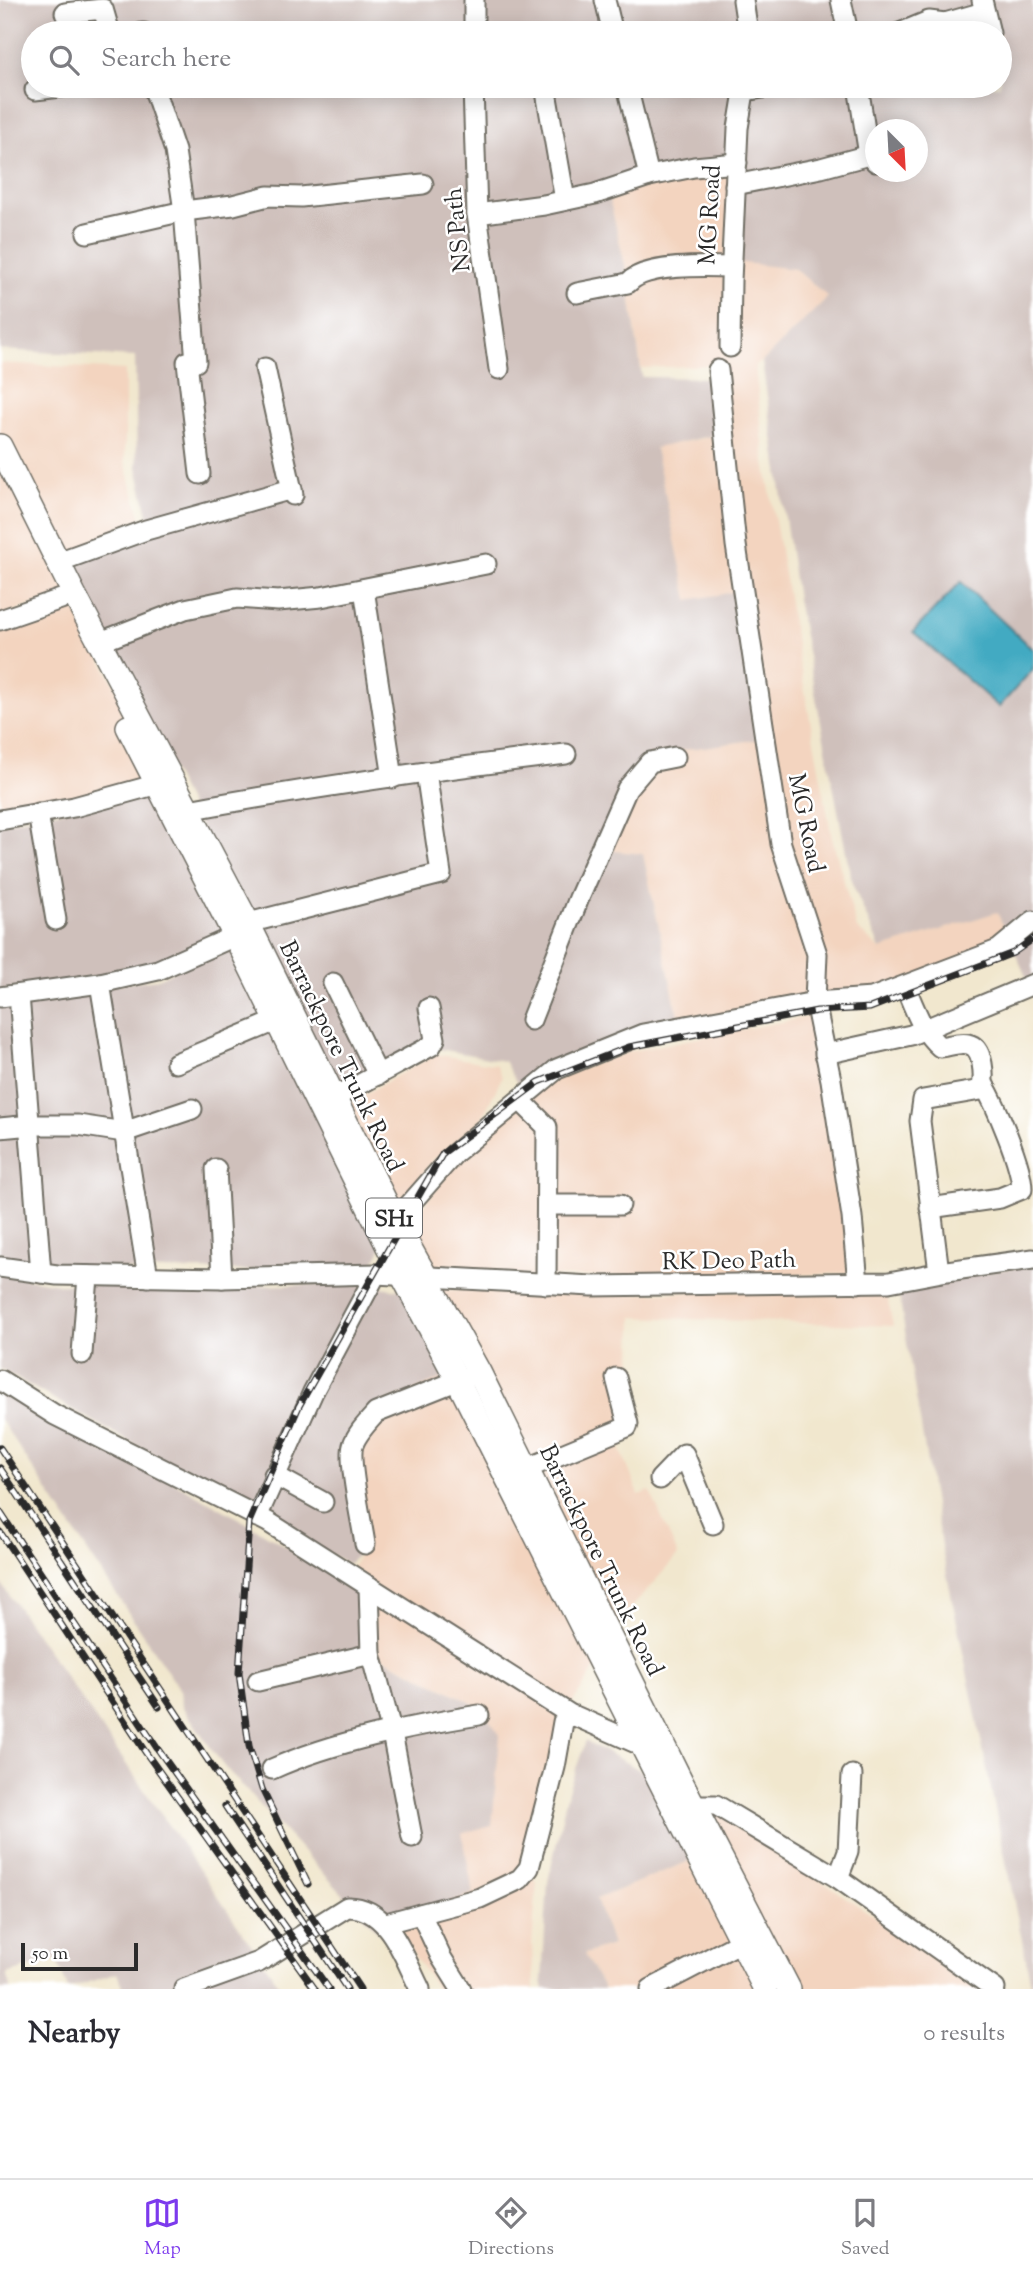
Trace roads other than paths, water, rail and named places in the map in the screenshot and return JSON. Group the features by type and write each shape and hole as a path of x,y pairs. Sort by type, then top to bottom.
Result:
{"main road":[{"name":"Barrackpore Trunk Road","path":"0,446 188,810 241,930 276,1021 468,1376 643,1746 765,1989"},
{"name":"Barrackpore Trunk Road","path":"0,478 158,784 334,1098 395,1221 414,1276"},
{"name":"Barrackpore Trunk Road","path":"468,1376 528,1468 694,1805 789,1989"}],"street":[{"path":"474,0 474,21"},
{"path":"605,0 610,21"},
{"path":"743,0 746,21"},
{"path":"841,0 845,21"},
{"path":"949,21 983,6"},
{"path":"65,13 103,9 106,21"},
{"path":"157,98 175,151 184,212 191,362 200,474"},
{"name":"NS Path","path":"473,98 477,214 499,369"},
{"path":"547,98 565,200"},
{"path":"629,98 649,176"},
{"name":"MG Road","path":"730,347 738,128 743,98"},
{"path":"861,98 867,119"},
{"path":"477,214 565,200 649,176 695,167 737,163"},
{"path":"735,185 821,169 865,167"},
{"path":"86,233 268,196 301,197 423,184"},
{"path":"577,293 628,283 633,276 673,268 732,267"},
{"path":"58,562 146,530 292,492 265,368"},
{"name":"MG Road","path":"718,370 736,545 781,844 817,954 815,1002 852,1217 858,1283"},
{"path":"100,642 185,609 237,598 278,601 321,597 486,564"},
{"path":"363,589 393,778"},
{"path":"0,620 61,598"},
{"path":"188,810 289,792 566,754"},
{"path":"531,1020 579,898 627,789 650,762 675,757"},
{"path":"41,1273 31,1125 9,996 100,983 158,970 241,930 441,874 426,772"},
{"path":"0,820 74,807 158,784"},
{"path":"38,813 57,919"},
{"path":"395,1221 454,1154 557,1069 643,1034 815,1002 872,998 998,950 1033,921"},
{"path":"100,983 148,1277"},
{"path":"333,983 378,1075"},
{"path":"905,986 925,1030 940,1047 966,1043 974,1046 984,1083 999,1114 1020,1174 1022,1189 1000,1198 930,1208"},
{"path":"825,1054 925,1030 1031,990"},
{"path":"334,1098 430,1046 435,1039 429,1008"},
{"path":"176,1063 276,1021"},
{"path":"939,1272 920,1121 923,1100 972,1093 981,1090 984,1083"},
{"path":"520,1100 547,1127 546,1284"},
{"path":"0,1128 78,1125 124,1132 192,1109"},
{"path":"216,1169 222,1278"},
{"path":"547,1205 620,1205"},
{"name":"RK Deo Path","path":"0,1267 88,1276 222,1278 376,1275 592,1286 889,1282 1033,1259"},
{"path":"257,1517 313,1392 376,1275"},
{"path":"82,1354 88,1276"},
{"path":"365,1544 351,1459 354,1443 366,1423 376,1413 468,1376"},
{"path":"528,1468 627,1427 616,1378"},
{"path":"0,1380 55,1415 257,1517 571,1715 643,1746"},
{"path":"660,1479 684,1454 713,1524"},
{"path":"274,1475 323,1502"},
{"path":"369,1586 371,1654 392,1733 412,1838"},
{"path":"258,1681 371,1654"},
{"path":"272,1769 303,1755 430,1723 479,1715"},
{"path":"386,1923 480,1898 520,1879 529,1868 555,1767 563,1723 571,1715"},
{"path":"838,1878 848,1852 852,1775"},
{"path":"694,1805 716,1805 838,1878 993,1989"},
{"path":"184,1989 259,1962 347,1907 358,1907 386,1923 420,1989"},
{"path":"421,1914 441,1956 461,1989"},
{"path":"651,1989 741,1942"}],"water":[{"path":"961,582 1033,650 1033,669 999,707 913,632"}],"railway":[{"path":"308,1884 262,1789 249,1746 239,1673 249,1522 299,1406 443,1153 539,1082 629,1047 817,1011 870,1008 1013,953 1033,939"},
{"path":"0,1448 360,1989"},
{"path":"0,1468 159,1707"},
{"path":"0,1512 157,1748 329,1989"},
{"path":"0,1532 146,1753 315,1989"},
{"path":"225,1806 347,1989"}]}
